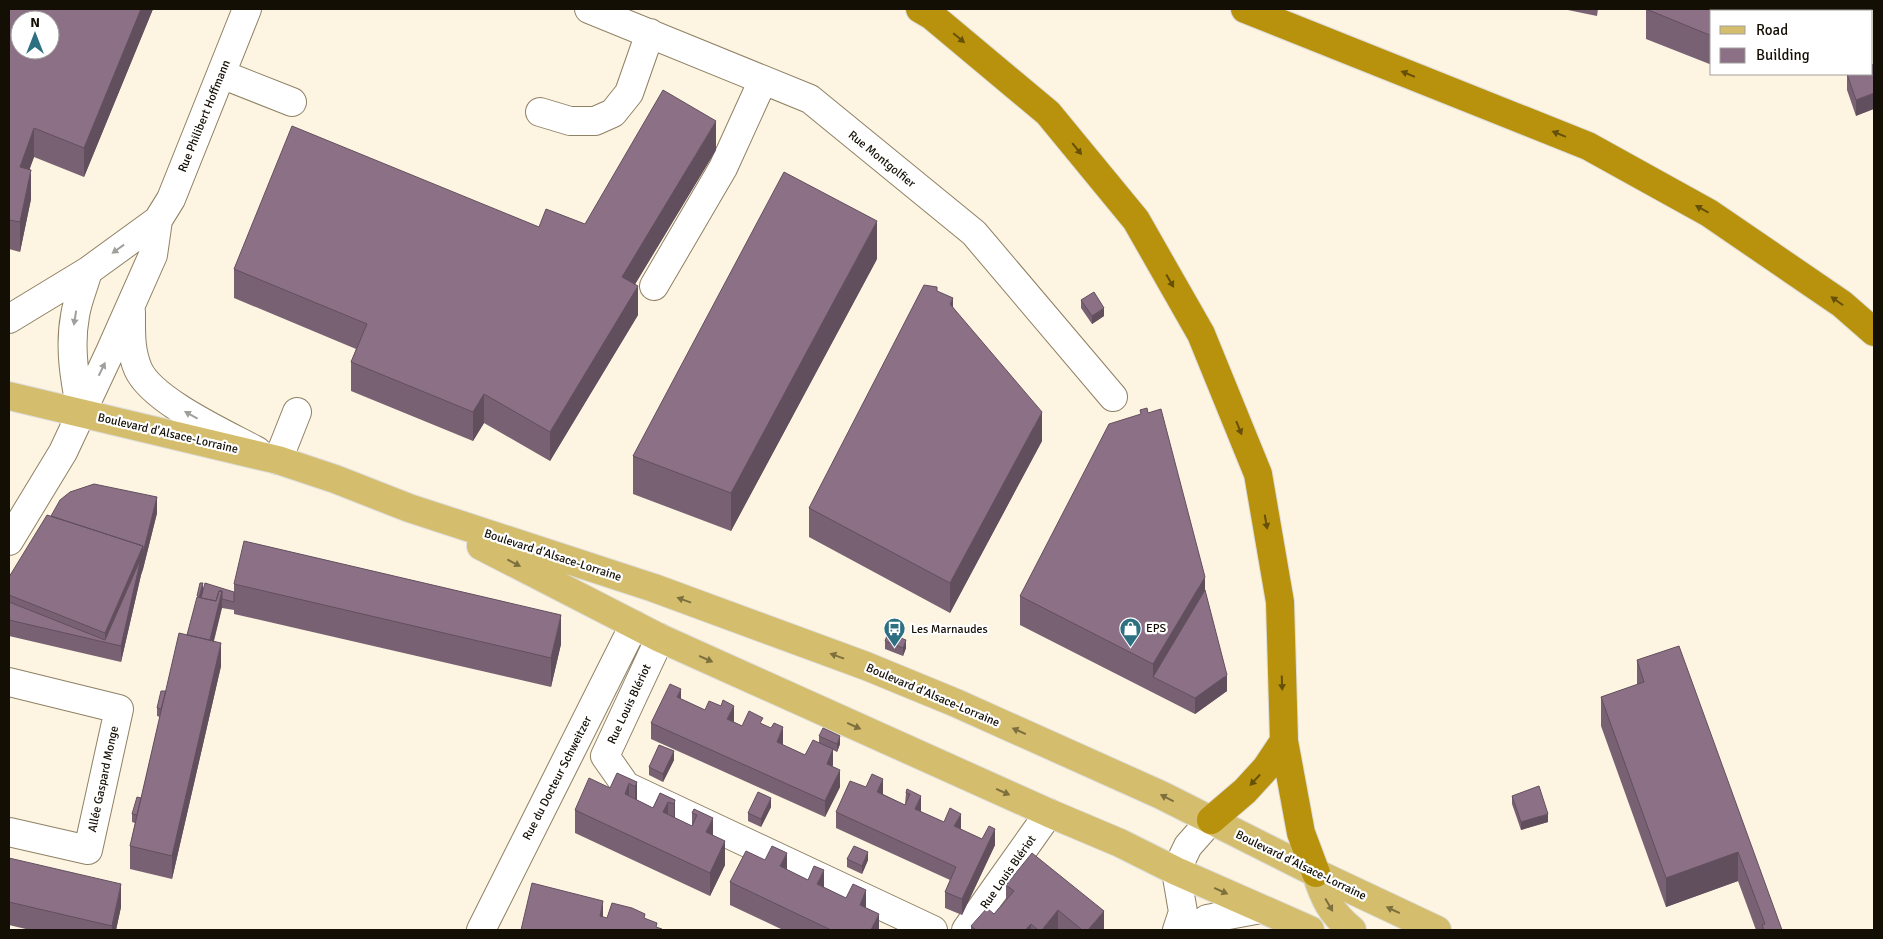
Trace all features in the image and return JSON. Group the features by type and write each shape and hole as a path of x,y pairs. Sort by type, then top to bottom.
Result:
{"highway":[{"path":"920,9 939,22 1048,113 1136,220 1201,334 1258,474 1280,602 1284,741 1301,833 1316,873"},
{"path":"1245,9 1588,146 1709,213 1842,304 1874,332"},
{"path":"1211,820 1245,791 1266,768 1284,741"}],"main road":[{"name":"Boulevard d'Alsace-Lorraine","path":"9,396 271,458 335,479 409,508 654,588 866,666 956,703 1161,795 1316,873 1437,930"},
{"name":"Boulevard d'Alsace-Lorraine","path":"409,508 660,638 1049,813 1136,850 1176,871 1310,930"},
{"path":"1316,873 1322,892 1337,918 1352,930"}],"street":[{"name":"Rue Philibert Hoffmann","path":"9,541 63,452 131,305 152,255 158,220 171,199 247,9"},
{"name":"Rue Montgolfier","path":"589,9 810,99 974,233 1112,396"},
{"path":"540,112 570,121 595,121 613,113 629,93 650,33"},
{"path":"221,74 292,102"},
{"path":"654,286 722,168 763,80"},
{"name":"Rue Philibert Hoffmann","path":"9,319 88,271 158,220"},
{"path":"81,412 73,371 72,344 75,315 88,271"},
{"name":"Rue Philibert Hoffmann","path":"131,305 131,343 138,369 146,381 176,406 271,458"},
{"path":"271,458 297,412"},
{"name":"Rue du Docteur Schweitzer","path":"481,930 634,625"},
{"name":"Rue Louis Blériot","path":"660,638 605,756 626,786 933,930"},
{"name":"Allée Gaspard Monge","path":"9,682 119,708 88,850 9,832"},
{"name":"Rue Louis Blériot","path":"966,930 1049,813"},
{"path":"1177,930 1183,912 1176,871 1188,846 1211,820"},
{"path":"1194,930 1207,919 1261,909"}],"building":[{"path":"9,9 141,9 84,148 34,128 20,167 31,170 20,222 9,220"},
{"path":"1646,9 1755,9 1710,10 1710,35"},
{"path":"1873,64 1874,93 1856,100 1847,75 1873,75"},
{"path":"663,90 716,121 622,277 638,286 550,432 484,394 473,412 351,362 367,324 234,269 292,126 539,227 546,209 585,224"},
{"path":"784,172 877,221 731,493 633,456"},
{"path":"924,285 937,287 937,291 953,298 950,304 1042,412 950,583 809,508"},
{"path":"1094,292 1104,308 1092,316 1081,300"},
{"path":"1147,408 1148,413 1161,409 1205,577 1153,664 1020,596 1109,424 1141,414 1140,410"},
{"path":"94,484 157,497 143,553 143,546 51,516 60,500 70,492"},
{"path":"47,515 143,546 105,633 9,595 9,577"},
{"path":"244,541 561,615 551,658 234,584"},
{"path":"141,558 121,646 9,620 9,602 105,640"},
{"path":"200,583 203,583 199,597 197,596"},
{"path":"205,583 234,592 234,602 222,599 222,591 219,591 216,601 201,598"},
{"path":"1205,590 1227,675 1195,698 1153,677"},
{"path":"219,591 222,591 210,640 187,635 197,597 216,601"},
{"path":"179,633 221,643 172,856 130,846"},
{"path":"888,633 906,640 903,648 885,641"},
{"path":"1679,646 1782,930 1764,930 1762,925 1765,924 1738,852 1666,878 1601,697 1644,682 1637,660"},
{"path":"670,684 681,689 677,697 705,710 709,701 721,706 723,700 734,706 727,719 742,726 749,711 763,718 760,723 771,728 774,723 783,727 777,742 805,755 813,740 833,749 827,764 840,770 825,801 651,723"},
{"path":"161,691 166,691 161,709 157,708"},
{"path":"823,728 840,736 837,744 819,736"},
{"path":"659,745 674,751 663,774 649,767"},
{"path":"617,773 637,782 635,787 629,783 625,794 653,808 660,793 675,800 674,804 668,802 663,812 692,826 697,815 692,813 694,809 713,818 706,832 725,841 710,873 575,810 589,778 610,788"},
{"path":"872,774 883,779 877,792 905,805 910,794 906,793 907,789 921,796 915,809 944,822 950,808 961,814 954,826 982,839 989,826 995,829 962,899 945,892 956,867 836,812 850,781 866,787"},
{"path":"1539,786 1548,814 1521,822 1512,796"},
{"path":"758,792 771,798 761,819 748,813"},
{"path":"137,797 141,798 137,815 132,814"},
{"path":"772,846 787,853 780,866 808,880 814,866 824,870 817,884 846,898 853,884 866,890 860,905 879,914 871,930 831,930 730,882 746,851 765,860"},
{"path":"854,846 868,852 862,866 847,859"},
{"path":"1032,853 1104,911 1088,930 1082,930 1058,910 1042,930 1038,930 1031,924 1025,930 976,930 971,926 987,908 994,914 1014,891 1006,885"},
{"path":"9,858 121,884 112,926 9,902"},
{"path":"532,883 603,901 600,916 607,918 612,903 632,908 645,914 644,918 657,923 656,927 662,930 521,930"}],"place":[{"name":"EPS","path":"1130,647"},
{"name":"Les Marnaudes","path":"895,648"}]}
